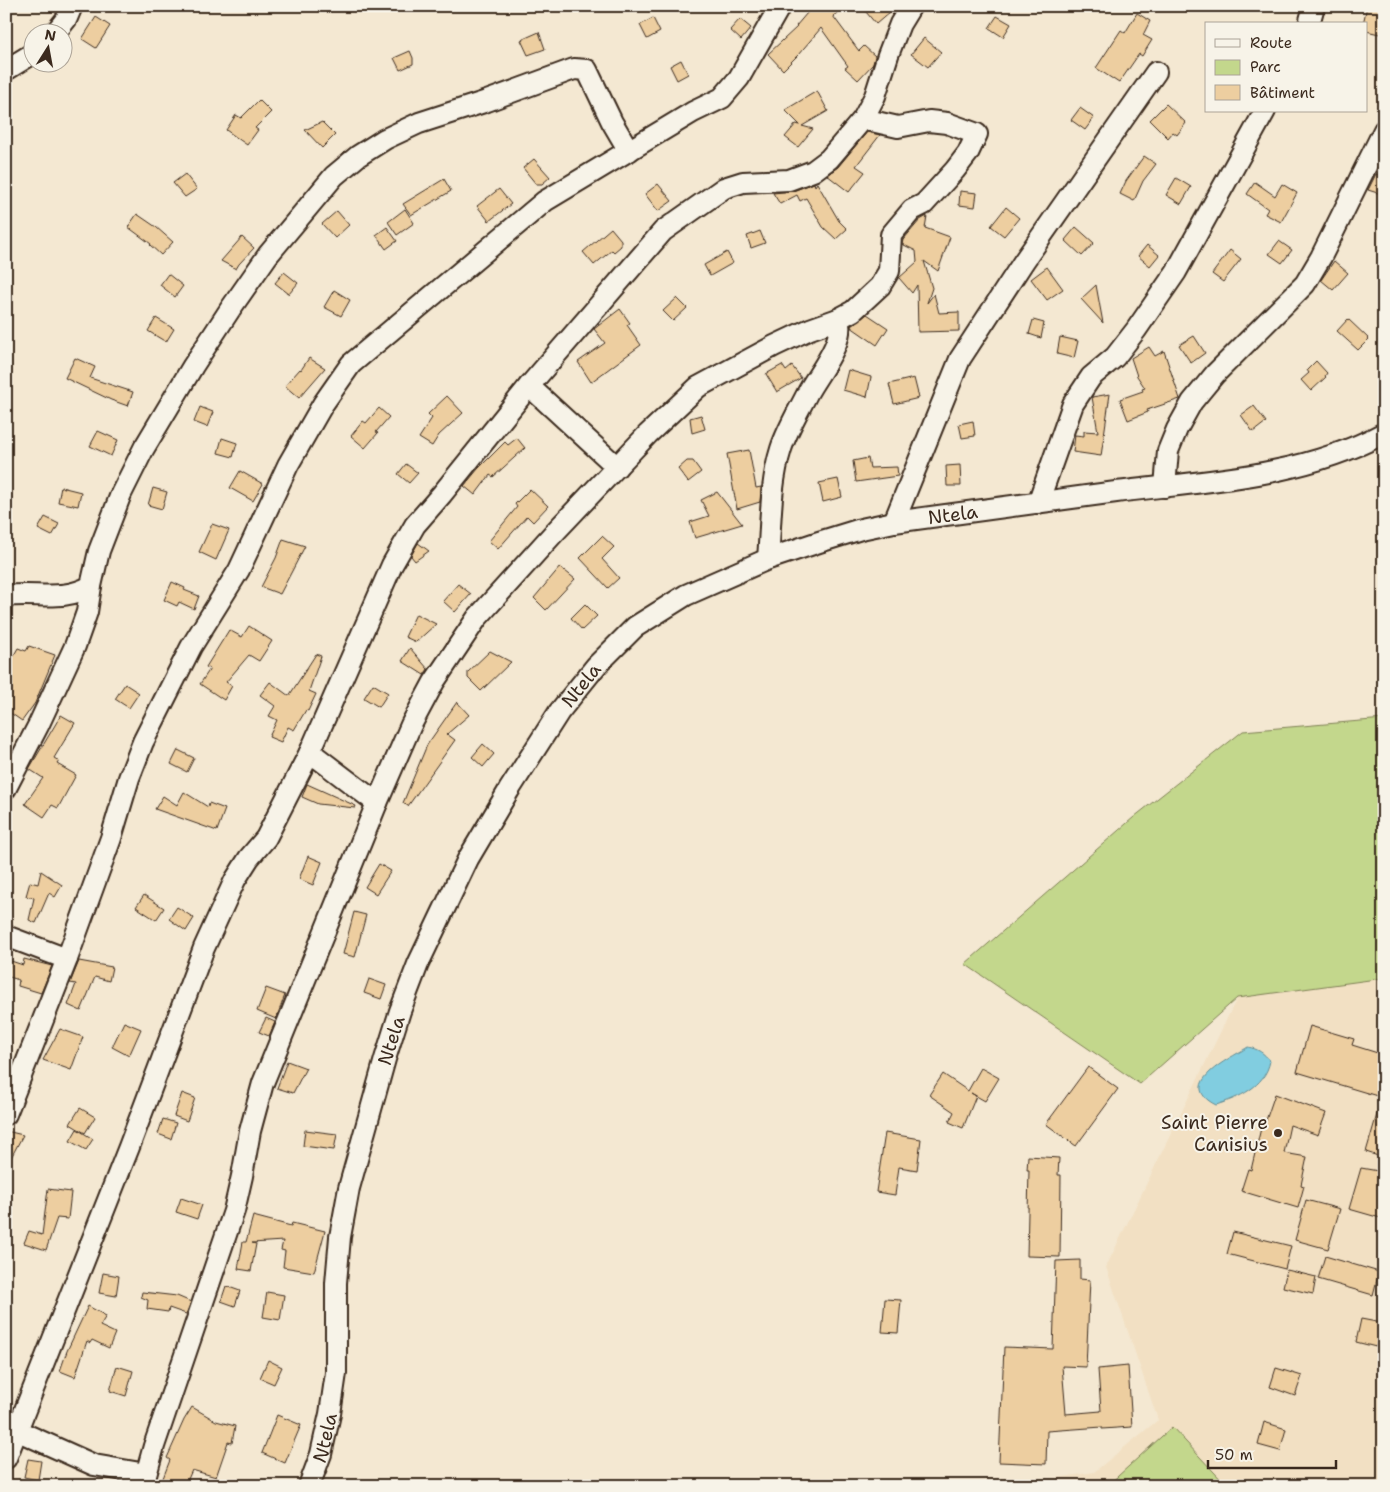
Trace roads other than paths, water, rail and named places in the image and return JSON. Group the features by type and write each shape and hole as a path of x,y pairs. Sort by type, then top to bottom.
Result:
{"street":[{"path":"64,22 72,6"},
{"path":"6,1114 67,960 143,742 191,647 239,570 288,465 323,404 351,364 545,201 693,112 722,98 738,78 780,6"},
{"path":"6,1458 129,1147 204,948 236,880 249,858 266,838 310,752 392,566 415,524 442,494 529,386 663,231 724,188 743,182 789,180 812,171 829,159 863,119 875,96 900,24 911,6"},
{"path":"1310,22 1314,6"},
{"path":"6,70 22,60"},
{"path":"6,788 38,726 75,646 87,612 99,551 121,494 144,448 193,366 268,255 334,176 358,156 385,139 420,123 574,69 587,70 612,122 629,151"},
{"path":"894,522 960,359 1024,261 1156,72"},
{"path":"1038,503 1072,404 1091,377 1115,357 1176,272 1264,112"},
{"path":"16,1430 94,1465 145,1480 154,1446 234,1211 250,1131 263,1083 377,802 420,708 434,682 477,618 553,534 670,412 698,388 774,346 853,311 880,286 890,271 891,235 912,210 924,204 954,170 968,153 977,134 947,123 929,121 898,127 863,119"},
{"path":"1165,487 1168,451 1177,429 1192,402 1215,374 1304,284 1321,257 1384,130"},
{"path":"768,559 774,483 781,448 808,391 828,361 836,343 840,325 838,319"},
{"path":"529,386 617,467"},
{"name":"Ntela","path":"309,1486 321,1454 330,1414 336,1372 336,1283 340,1237 349,1188 400,1012 418,964 468,859 559,712 596,666 635,627 678,600 768,559 861,529 894,522 1256,475 1316,462 1365,443 1384,433"},
{"path":"6,596 66,595 80,592 91,586"},
{"path":"310,752 377,802"},
{"path":"6,936 67,960"}],"water":[{"path":"1248,1047 1258,1050 1270,1061 1263,1078 1257,1085 1241,1095 1216,1105 1205,1097 1201,1089 1203,1080 1219,1065"}],"place":[{"name":"Saint Pierre Canisius","path":"1278,1133"}]}
